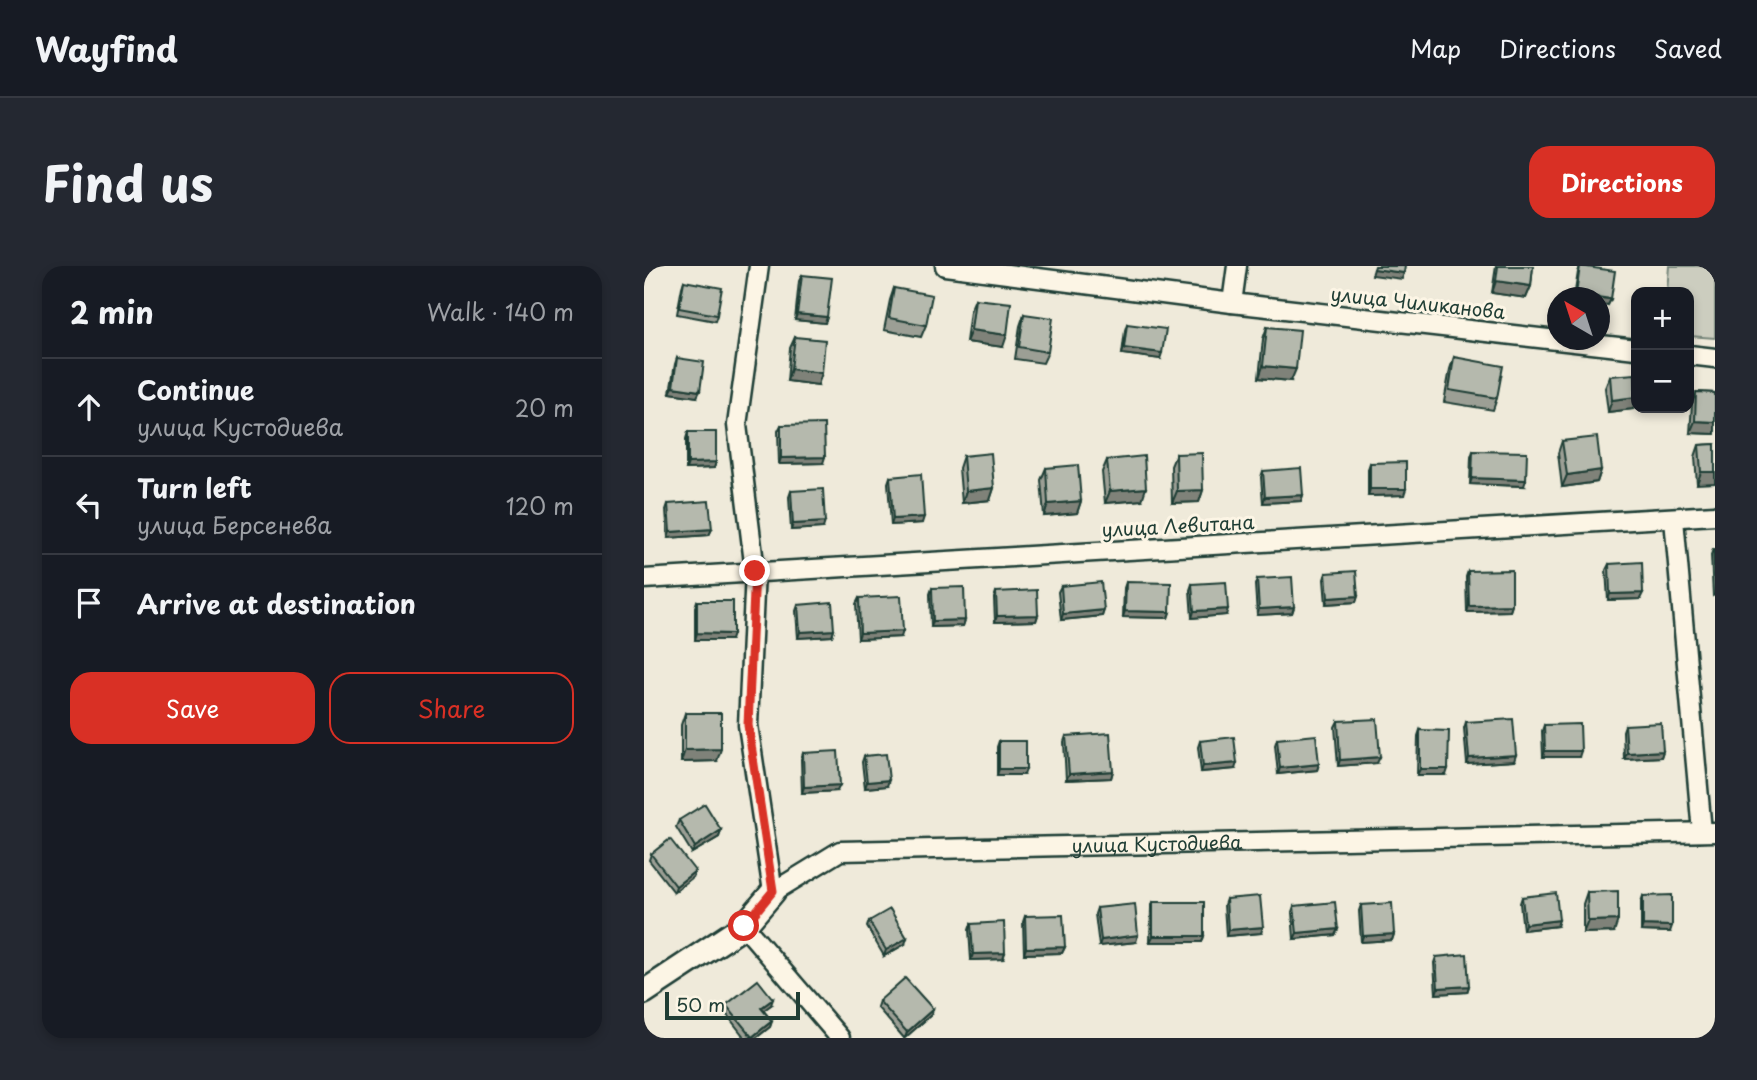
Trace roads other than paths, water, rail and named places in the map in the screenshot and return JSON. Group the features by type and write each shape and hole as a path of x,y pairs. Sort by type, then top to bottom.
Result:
{"street":[{"path":"759,266 737,425 755,571 748,725 773,891"},
{"name":"улица Чиликанова","path":"945,266 985,268 1232,303 1631,348"},
{"path":"1232,303 1237,266"},
{"path":"1694,356 1715,358"},
{"name":"улица Левитана","path":"644,579 1715,515"},
{"path":"1674,519 1709,832"},
{"name":"улица Кустодиева","path":"644,992 744,926 773,891 839,852 1709,832"},
{"path":"744,926 840,1038"}]}
